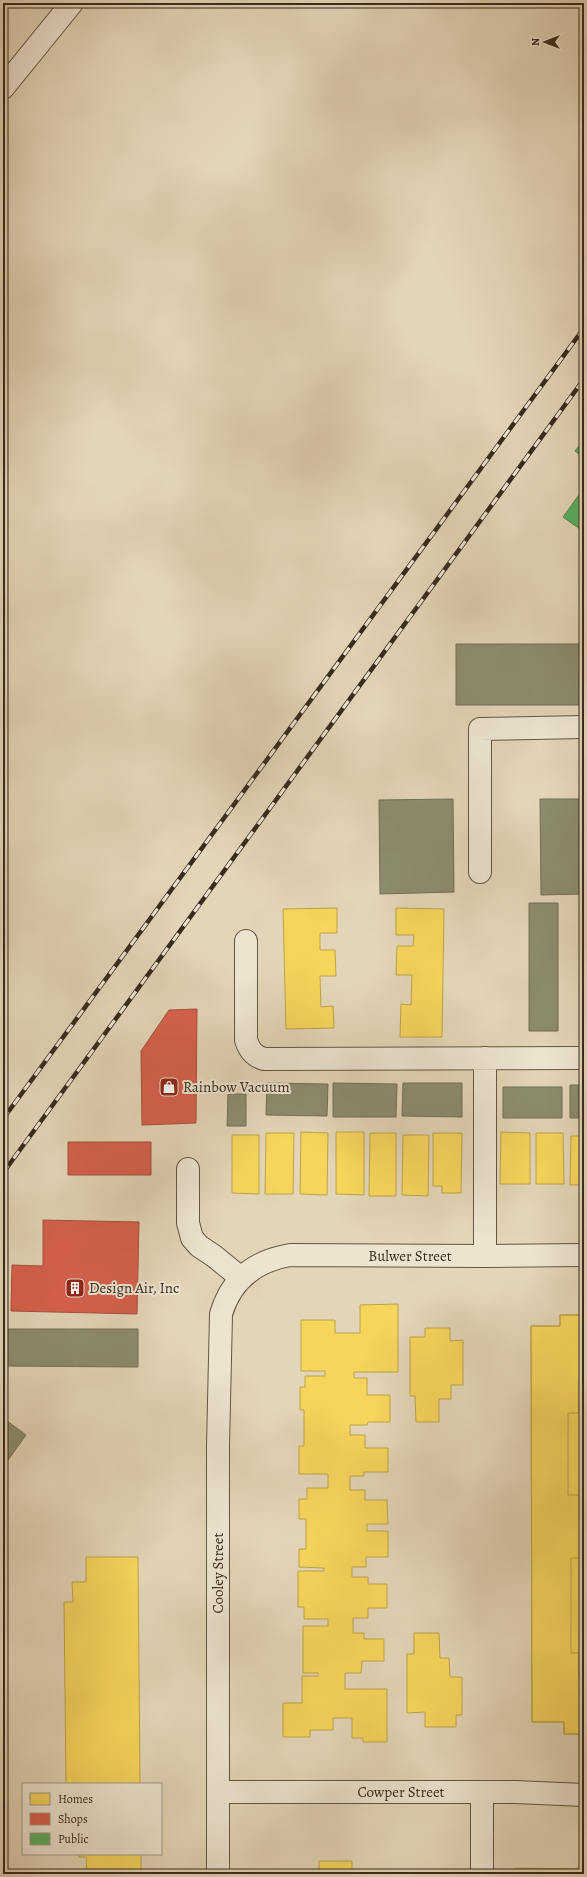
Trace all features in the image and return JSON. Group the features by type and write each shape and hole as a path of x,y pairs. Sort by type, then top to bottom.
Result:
{"street":[{"path":"3,88 72,3"},
{"path":"480,872 480,729 584,727"},
{"path":"246,941 246,1040 248,1048 258,1057 264,1059 584,1058"},
{"path":"485,1058 485,1256"},
{"path":"188,1169 188,1223 192,1238 199,1246 241,1278"},
{"name":"Bulwer Street","path":"241,1278 276,1257 290,1255 584,1255"},
{"name":"Cooley Street","path":"218,1874 218,1446 221,1314 228,1294 241,1278"},
{"name":"Cowper Street","path":"219,1792 482,1792 584,1795"},
{"path":"482,1792 482,1874"}],"building: Homes":[{"path":"337,908 337,933 320,933 320,950 335,950 336,976 320,976 321,1007 333,1006 334,1028 286,1029 283,909"},
{"path":"396,908 444,909 442,1037 400,1037 401,1004 411,1005 412,975 396,975 397,946 413,946 414,935 396,935"},
{"path":"301,1132 328,1133 327,1195 300,1194"},
{"path":"336,1132 364,1132 364,1195 336,1194"},
{"path":"501,1132 530,1133 530,1184 500,1184"},
{"path":"266,1133 294,1133 293,1194 265,1194"},
{"path":"370,1133 396,1133 396,1196 369,1196"},
{"path":"433,1133 462,1133 461,1193 442,1193 442,1186 433,1186"},
{"path":"536,1133 563,1133 564,1184 536,1184"},
{"path":"232,1135 259,1135 259,1194 232,1193"},
{"path":"403,1135 429,1135 428,1196 402,1195"},
{"path":"571,1136 584,1136 584,1185 570,1185"},
{"path":"398,1304 398,1372 354,1372 354,1378 367,1378 367,1395 390,1395 390,1422 368,1422 367,1425 350,1425 350,1435 365,1435 365,1448 388,1448 388,1472 364,1472 364,1476 350,1476 350,1490 365,1490 365,1500 387,1500 388,1524 367,1524 367,1531 388,1531 388,1557 366,1557 366,1567 352,1567 352,1577 368,1577 368,1584 387,1584 387,1608 368,1608 368,1618 353,1618 353,1633 364,1633 364,1639 384,1639 384,1661 362,1661 361,1673 345,1673 345,1689 387,1689 387,1742 363,1742 363,1738 352,1738 352,1718 333,1718 333,1730 310,1730 310,1737 283,1737 283,1703 302,1703 302,1676 318,1676 318,1673 303,1673 303,1626 328,1626 328,1619 304,1619 304,1607 298,1607 298,1571 324,1571 324,1568 299,1567 299,1549 306,1549 306,1519 299,1519 299,1499 307,1499 307,1488 328,1488 328,1474 299,1474 299,1446 304,1446 304,1410 300,1410 300,1387 305,1387 305,1376 325,1376 325,1371 301,1371 301,1320 335,1320 335,1333 360,1333 360,1305"},
{"path":"560,1315 584,1315 584,1378 579,1378 579,1413 568,1413 568,1495 584,1495 584,1552 580,1552 580,1558 571,1558 571,1653 579,1653 579,1676 584,1676 584,1734 564,1734 564,1722 532,1722 531,1326 560,1326"},
{"path":"560,1315 584,1315 584,1734 564,1734 564,1722 532,1722 531,1326 560,1326"},
{"path":"425,1328 450,1328 450,1341 463,1340 463,1385 451,1385 451,1399 439,1399 439,1422 416,1422 415,1396 410,1396 410,1337 425,1337"},
{"path":"86,1557 138,1557 140,1783 66,1783 64,1602 73,1602 72,1582 86,1582"},
{"path":"414,1633 439,1633 440,1658 449,1658 450,1677 462,1677 462,1715 456,1715 456,1727 425,1727 425,1712 407,1713 407,1654 414,1654"},
{"path":"79,1855 141,1855 141,1874 87,1874 86,1857 79,1857"},
{"path":"319,1861 352,1861 352,1874 319,1874"},
{"path":"515,1868 584,1869 584,1874 515,1874"}],"building: Shops":[{"name":"Rainbow Vacuum","path":"197,1009 196,1123 142,1125 141,1051 169,1010"},
{"path":"68,1142 151,1142 151,1175 68,1175"},
{"name":"Design Air, Inc","path":"43,1220 139,1222 137,1314 11,1311 12,1265 43,1266"}],"building: Public":[{"path":"584,440 584,458 575,451"},
{"path":"584,488 584,532 563,517"}],"building: Industry":[{"path":"456,644 584,644 584,705 456,705"},
{"path":"453,799 454,892 380,894 379,800"},
{"path":"540,799 584,799 584,894 541,895"},
{"path":"529,903 558,903 558,1031 529,1031"},
{"path":"267,1083 328,1084 327,1116 266,1115"},
{"path":"333,1083 397,1084 396,1117 333,1117"},
{"path":"403,1083 462,1083 462,1117 402,1116"},
{"path":"570,1085 584,1085 584,1118 570,1118"},
{"path":"503,1087 562,1087 562,1118 503,1118"},
{"path":"228,1094 246,1094 246,1126 227,1126"},
{"path":"3,1329 138,1329 138,1367 3,1366"},
{"path":"3,1418 26,1435 3,1467"}],"railway":[{"path":"3,1119 584,328"},
{"path":"3,1173 584,379"}],"place":[{"name":"Rainbow Vacuum","path":"169,1087"},
{"name":"Design Air, Inc","path":"75,1288"}]}
